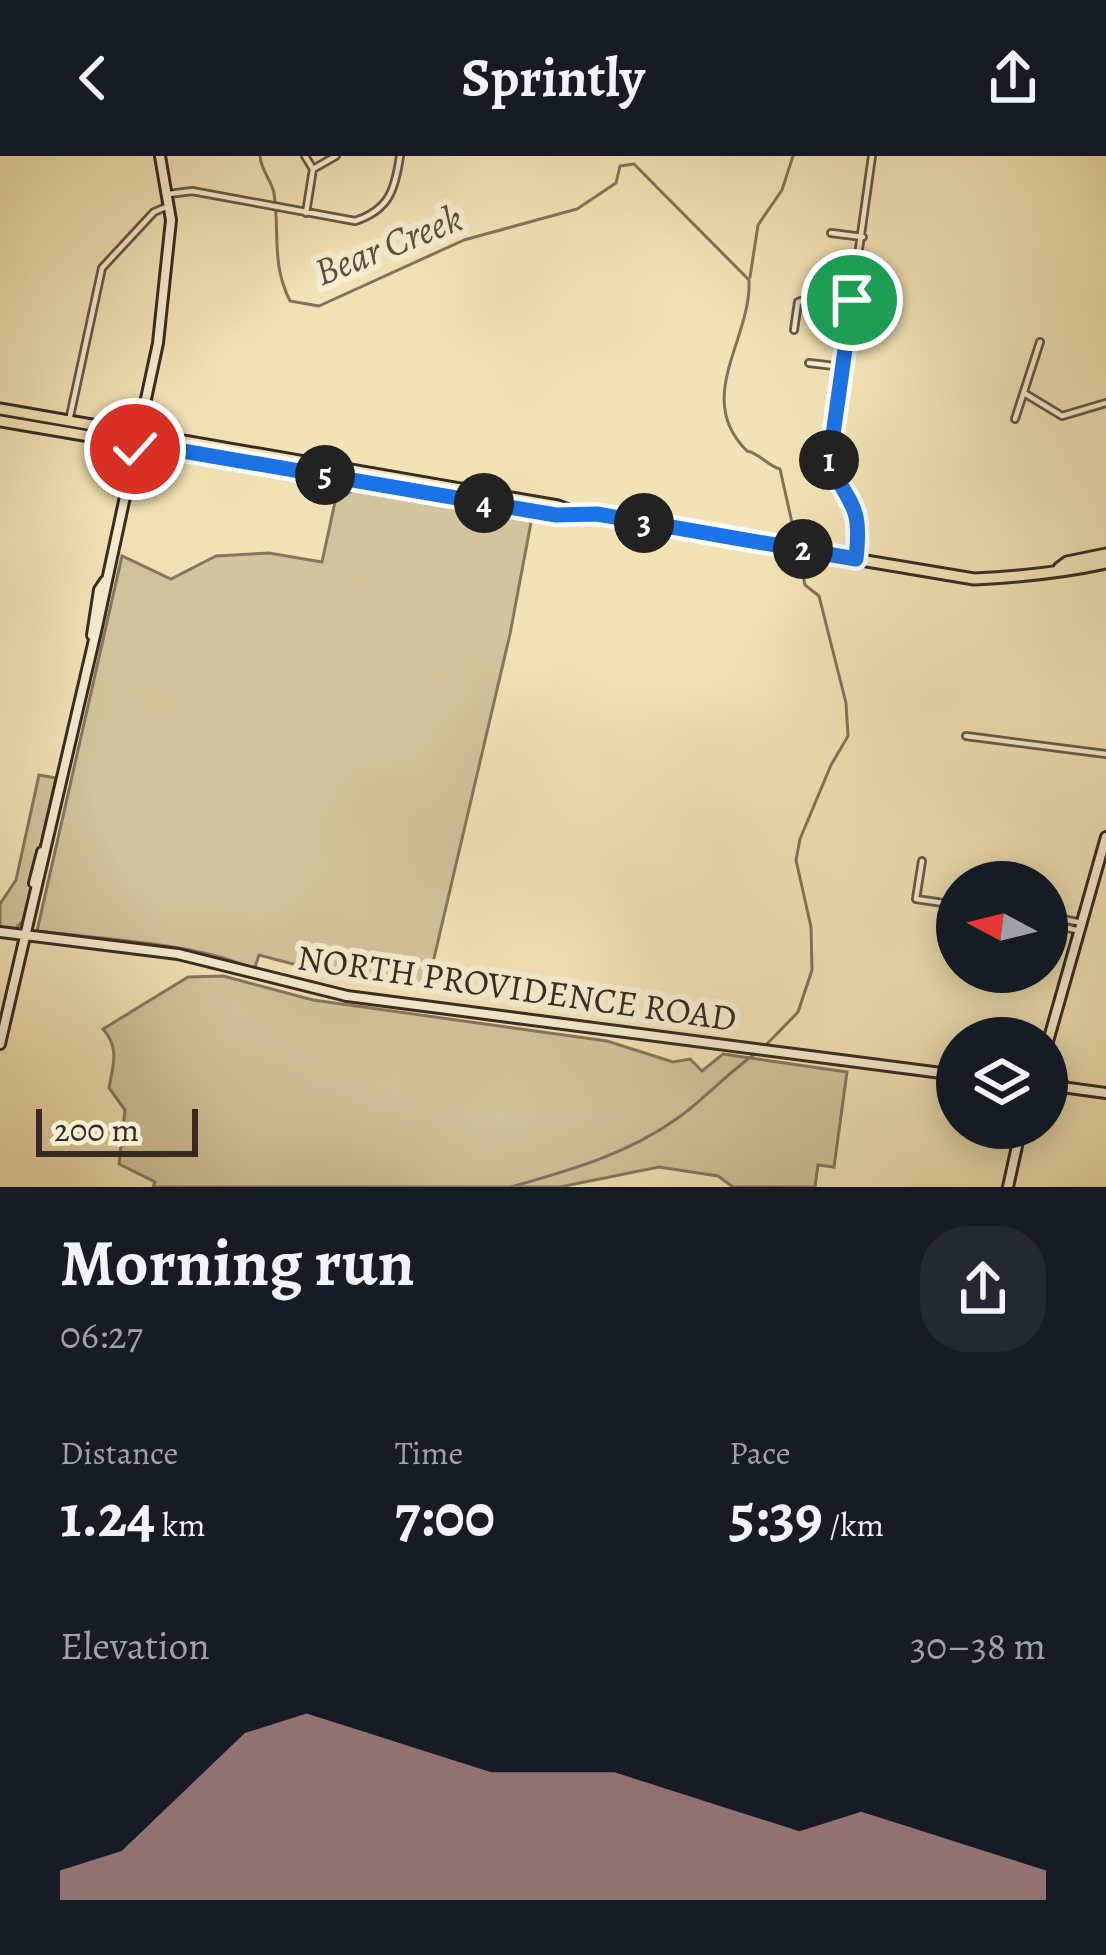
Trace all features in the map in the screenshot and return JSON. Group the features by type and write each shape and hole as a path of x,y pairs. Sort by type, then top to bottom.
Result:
{"main road":[{"path":"0,409 248,462 398,482 408,479 574,512 974,578 1059,568 1070,571 1106,563"},
{"path":"0,421 138,438 556,515 574,512"},
{"path":"1059,568 1106,554"}],"street":[{"path":"0,1044 138,438 164,297 171,206 160,156"},
{"path":"305,156 313,169 306,214"},
{"path":"313,169 337,156"},
{"path":"170,194 193,191 355,221 373,215 394,190 400,156"},
{"path":"856,559 860,524 855,502 829,463 872,156"},
{"path":"69,421 102,268 154,212 171,206"},
{"path":"831,233 863,237"},
{"path":"794,330 798,302 852,300"},
{"path":"1016,419 1040,342"},
{"path":"809,363 843,368"},
{"path":"1024,393 1062,416 1106,404"},
{"path":"966,736 1106,754"},
{"path":"1055,1017 1106,837"},
{"path":"922,860 916,899 936,902"},
{"path":"1068,924 1081,927"},
{"name":"NORTH PROVIDENCE ROAD","path":"0,932 178,954 347,996 936,1072"},
{"path":"1068,1087 1106,1093"},
{"path":"1008,1187 1016,1149"}],"shaded area":[{"path":"355,489 532,517 510,634 427,988 316,970 259,955 254,970 179,948 37,931 122,556 171,579 216,556 269,553 322,562 335,502"},
{"path":"39,775 56,778 24,920 15,929 0,928 0,904 16,880"},
{"path":"223,976 313,1000 607,1041 673,1062 690,1059 702,1071 723,1054 847,1072 834,1167 818,1165 815,1187 733,1187 718,1176 659,1167 560,1187 153,1187 155,1182 119,1164 125,1110 109,1088 113,1050 103,1029 188,977"}],"waterway":[{"name":"Bear Creek","path":"260,156 274,193 284,287 290,301 319,306 464,240 577,209 616,183 620,166 634,164 749,280 748,302 725,389 725,410 732,431 747,451 780,469 797,545"},
{"path":"750,277 758,225 782,190 793,156"},
{"name":"Bear Creek","path":"763,1048 798,1012 812,970 811,927 796,860 831,765 848,736 846,703 819,596 805,585 799,554"},
{"name":"Bear Creek","path":"511,1187 637,1143 686,1112 755,1054"}],"route":[{"path":"135,449 136,443 556,515 597,514 856,559 860,524 855,502 829,463 852,300"}]}
